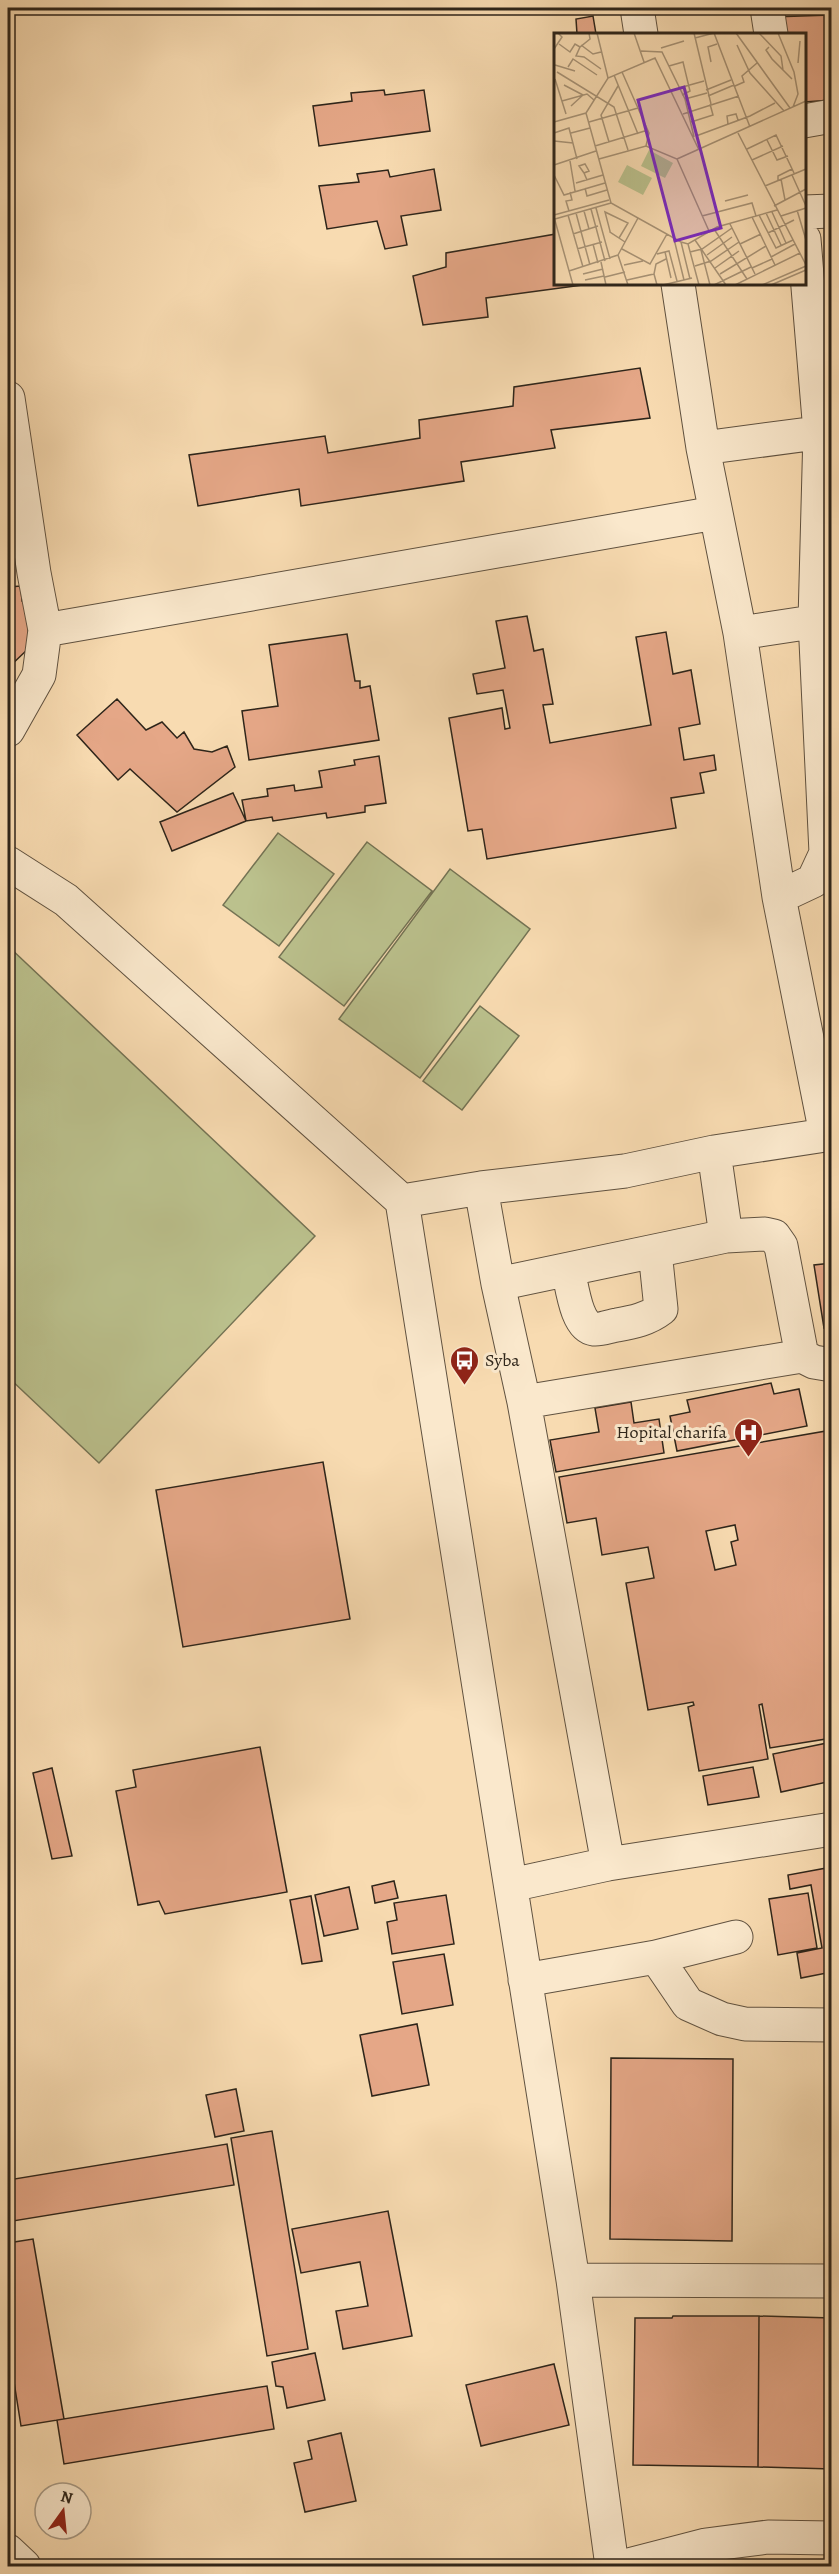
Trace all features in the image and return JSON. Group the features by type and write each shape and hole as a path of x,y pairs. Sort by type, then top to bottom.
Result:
{"street":[{"path":"637,8 641,33"},
{"path":"767,8 771,33"},
{"path":"806,121 831,117"},
{"path":"806,212 831,211"},
{"path":"780,897 822,880 826,853 823,620 826,431 806,256"},
{"path":"402,1201 481,1188 625,1171 714,1152 829,1134 780,897 740,633 714,513 678,285"},
{"path":"8,398 21,574 45,630 39,675 8,730"},
{"path":"703,447 826,431"},
{"path":"45,630 714,513"},
{"path":"740,633 823,620"},
{"path":"8,863 66,900 402,1201 573,2280 612,2566"},
{"path":"714,1152 726,1236"},
{"path":"481,1188 498,1284 524,1402 608,1864"},
{"path":"498,1284 726,1236 765,1234 774,1236 781,1246 817,1360 524,1402"},
{"path":"568,1270 577,1310 584,1324 593,1329 626,1323 651,1317 662,1309 655,1251"},
{"path":"511,1886 608,1864 831,1829"},
{"path":"525,1980 656,1957 736,1937"},
{"path":"656,1957 688,2004 722,2019 744,2024 831,2025"},
{"path":"573,2280 831,2281"},
{"path":"625,2566 710,2556 768,2537 831,2538"},
{"path":"8,2551 24,2566"}],"green space":[{"path":"278,833 334,874 279,946 223,905"},
{"path":"367,842 432,891 344,1006 279,957"},
{"path":"450,869 530,929 420,1078 339,1019"},
{"path":"8,946 315,1236 99,1463 8,1377"},
{"path":"480,1006 519,1036 462,1110 423,1081"}],"building":[{"path":"832,15 832,100 806,102 806,33 775,33 771,17"},
{"path":"593,16 596,33 577,33 576,19"},
{"path":"384,90 385,95 424,90 430,131 319,146 313,106 352,101 351,93"},
{"path":"434,169 441,210 401,216 407,245 385,249 377,221 327,229 319,186 359,182 357,174 388,170 390,177"},
{"path":"554,234 554,285 583,285 486,298 488,317 423,325 413,276 446,267 446,253"},
{"path":"640,368 650,418 551,430 555,448 461,462 464,481 301,506 299,489 198,506 189,455 325,436 328,453 420,438 419,420 513,406 514,387"},
{"path":"21,586 22,601 27,601 29,648 8,668 8,587"},
{"path":"527,616 534,651 543,649 553,704 543,705 550,743 651,725 636,637 666,632 673,674 691,670 700,724 679,728 684,760 714,755 716,770 700,773 704,793 671,798 676,828 487,859 482,829 468,831 449,718 502,708 505,729 510,728 503,690 477,694 473,674 505,668 496,621"},
{"path":"347,634 355,681 360,681 360,688 370,686 379,740 249,760 242,711 278,706 269,645"},
{"path":"117,699 146,730 162,722 177,738 184,732 194,749 212,752 227,746 235,767 177,812 130,769 118,780 77,735"},
{"path":"379,756 386,803 365,806 365,812 327,818 326,813 273,821 272,817 246,821 242,800 268,796 267,789 294,785 295,791 322,787 319,771 355,765 354,760"},
{"path":"233,793 246,821 172,851 160,822"},
{"path":"832,1263 832,1326 824,1328 814,1265"},
{"path":"771,1383 774,1394 799,1389 807,1426 677,1451 670,1416 690,1412 687,1400"},
{"path":"631,1402 634,1423 659,1419 664,1453 556,1472 550,1440 599,1432 595,1408"},
{"path":"832,1430 832,1738 770,1748 762,1704 759,1705 768,1759 699,1771 688,1707 694,1705 693,1702 648,1710 626,1583 654,1578 648,1547 602,1555 596,1518 567,1523 559,1477","holes":["735,1525 738,1540 731,1542 736,1565 715,1570 706,1531"]},
{"path":"323,1462 350,1619 183,1647 156,1490"},
{"path":"832,1742 832,1781 781,1792 773,1754"},
{"path":"260,1747 287,1892 165,1914 159,1901 138,1905 116,1791 136,1787 133,1770"},
{"path":"753,1767 759,1797 708,1805 703,1776"},
{"path":"52,1768 72,1856 52,1859 33,1773"},
{"path":"832,1867 832,1972 801,1978 797,1953 822,1948 811,1885 790,1889 788,1875"},
{"path":"394,1881 398,1898 375,1903 372,1886"},
{"path":"349,1887 358,1929 324,1936 315,1895"},
{"path":"808,1893 817,1948 778,1955 769,1899"},
{"path":"446,1895 454,1944 392,1954 387,1922 397,1920 394,1903"},
{"path":"311,1896 322,1961 302,1964 290,1900"},
{"path":"444,1954 453,2005 402,2014 393,1962"},
{"path":"417,2024 429,2085 372,2096 360,2035"},
{"path":"611,2058 733,2059 732,2241 610,2239"},
{"path":"828,2061 832,2061 832,2235 826,2235"},
{"path":"236,2089 244,2131 215,2137 206,2095"},
{"path":"272,2131 308,2349 267,2356 231,2138"},
{"path":"227,2144 234,2185 13,2221 8,2180"},
{"path":"388,2211 412,2336 343,2349 336,2311 368,2306 360,2262 301,2273 292,2229"},
{"path":"33,2239 64,2419 21,2426 8,2344 8,2243"},
{"path":"673,2316 759,2316 758,2467 633,2465 635,2318 672,2318"},
{"path":"759,2316 832,2318 832,2469 758,2467"},
{"path":"315,2353 325,2400 287,2408 283,2387 276,2386 272,2362"},
{"path":"554,2364 569,2425 481,2446 466,2385"},
{"path":"267,2386 274,2429 64,2464 57,2420"},
{"path":"341,2433 356,2501 305,2512 294,2463 312,2459 308,2441"}],"place":[{"name":"Syba","path":"464,1386"},
{"name":"Hopital charifa","path":"748,1458"}]}
